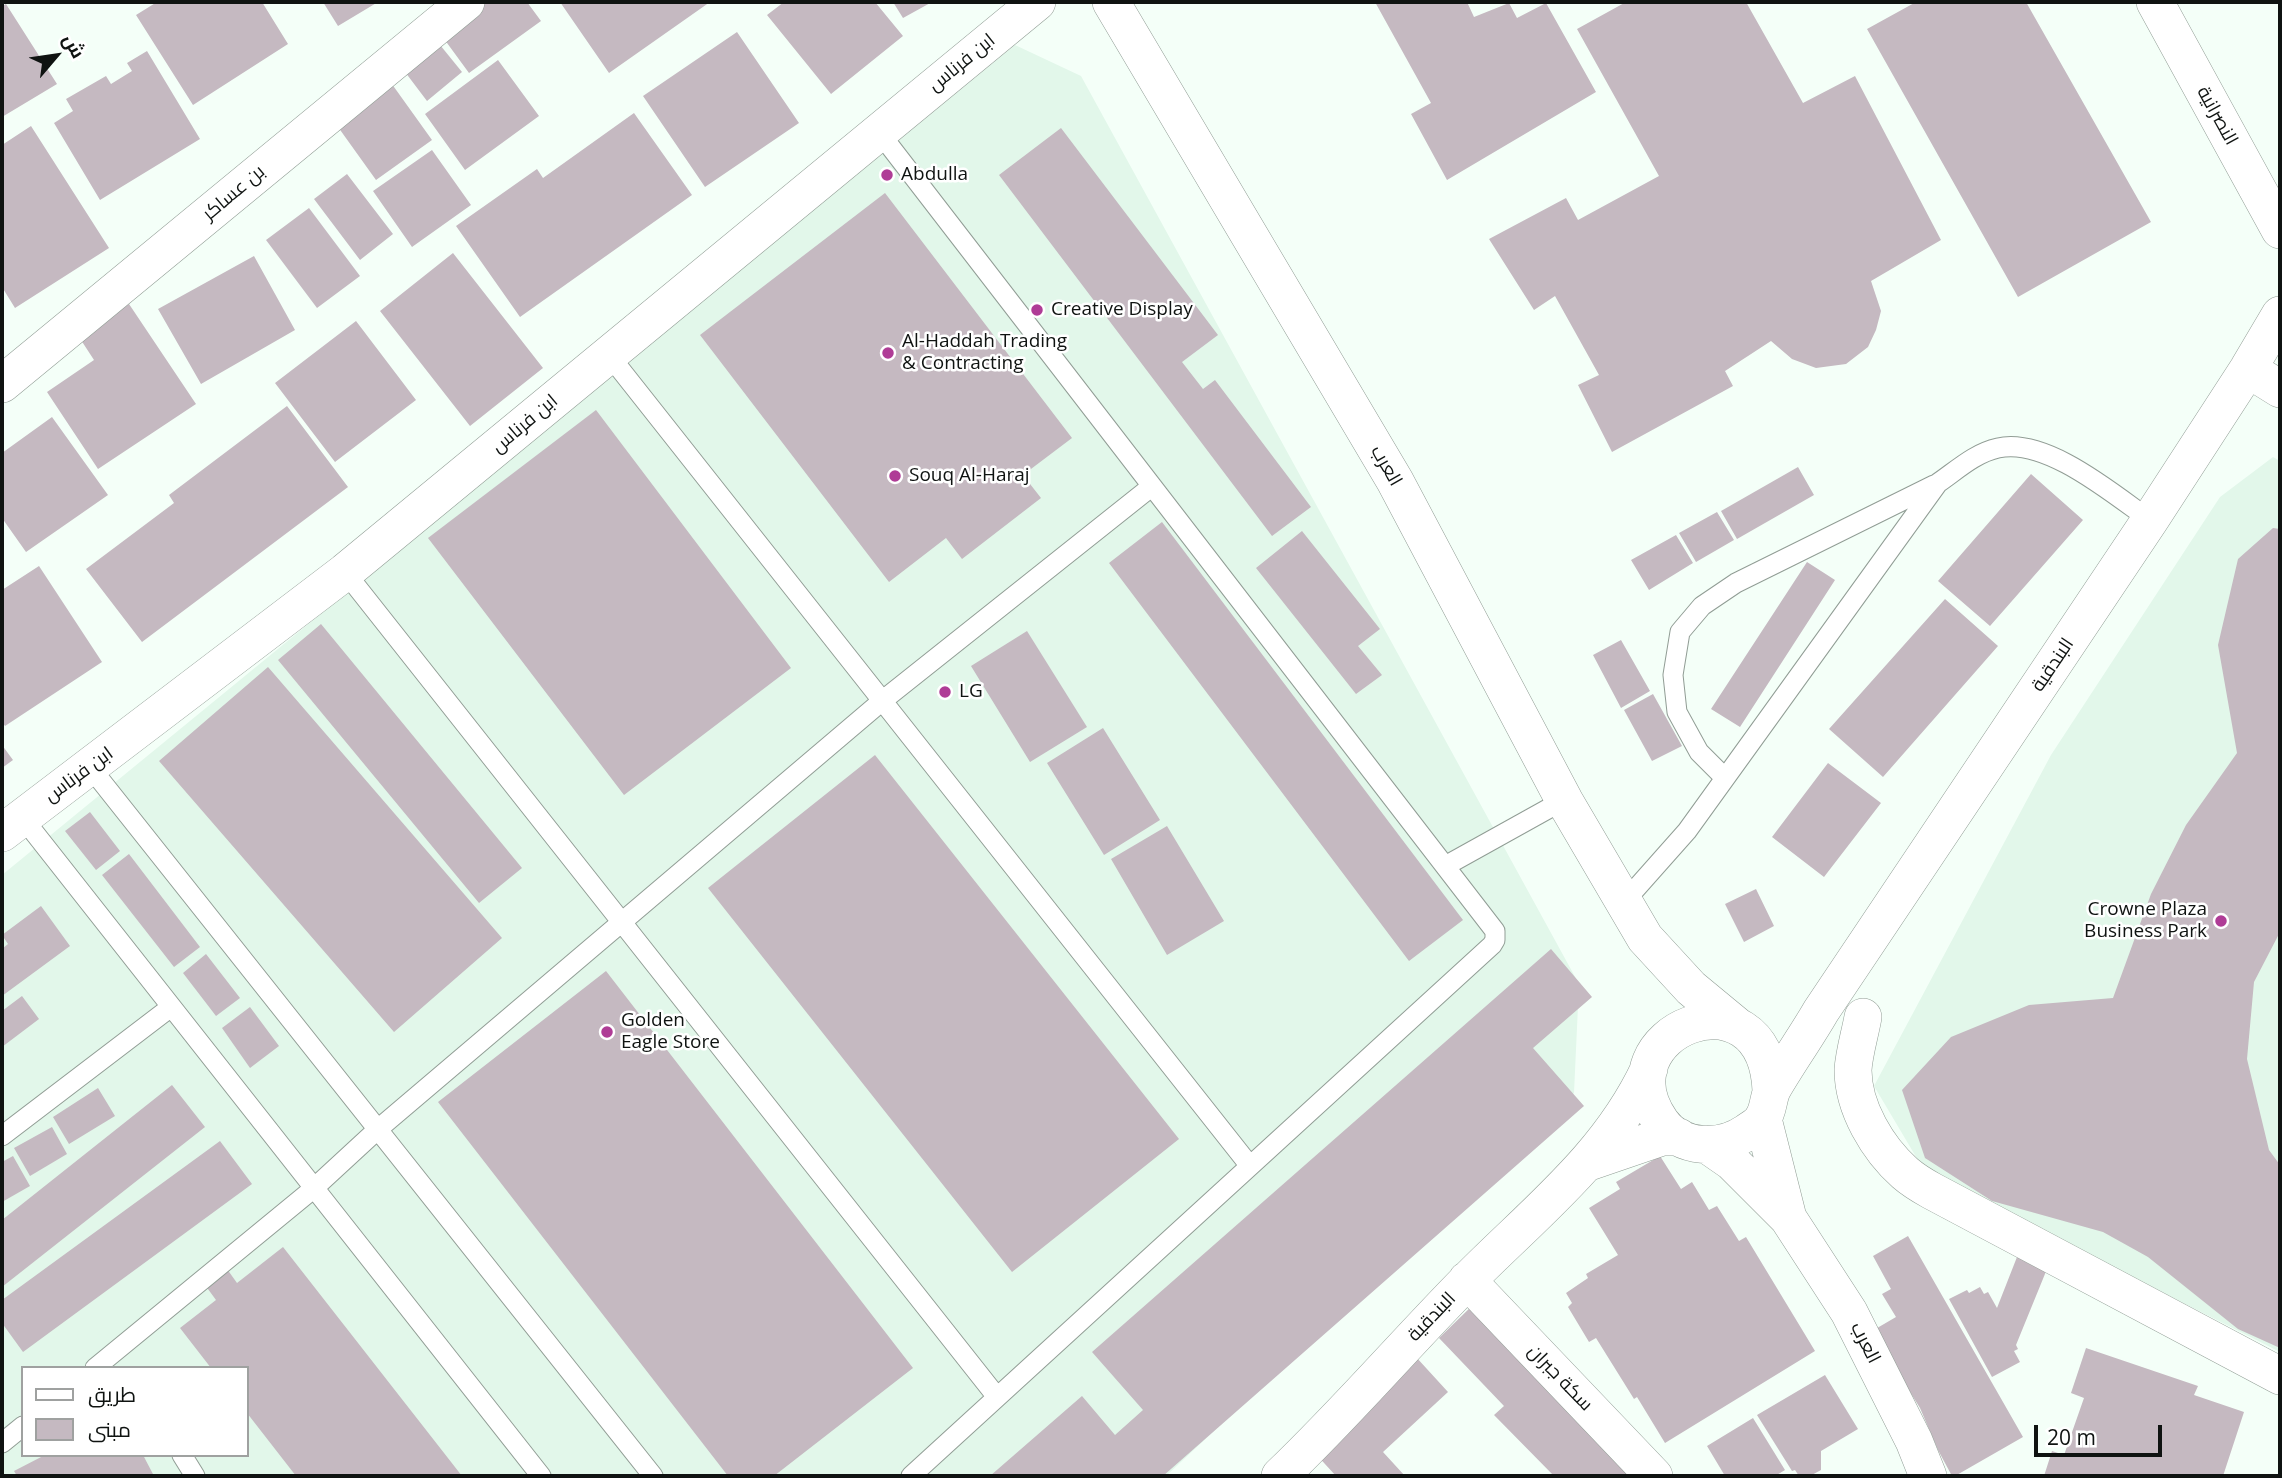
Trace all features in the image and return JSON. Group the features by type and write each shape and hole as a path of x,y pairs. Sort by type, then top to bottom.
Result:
{"street":[{"name":"بن عساكر","path":"2,384 466,2"},
{"name":"ابن فرناس","path":"12,825 345,572 1037,2"},
{"name":"العرب","path":"1111,2 1395,481 1564,800 1645,938 1690,988 1744,1031"},
{"name":"النصرانية","path":"2155,2 2280,230"},
{"name":"البندقية","path":"1767,1105 1821,1011 2150,520 2280,315"},
{"path":"2248,369 2280,389"},
{"name":"العرب","path":"1645,938 1660,978 1667,1007 1668,1036"},
{"path":"1744,1031 1791,1026 1821,1011"},
{"path":"1863,1017 1853,1070 1858,1100 1869,1128 1885,1153 1906,1175 2280,1376"},
{"path":"1702,1020 1719,1021 1744,1031 1763,1050 1770,1070 1767,1105 1736,1139 1717,1145 1693,1141 1664,1125 1653,1108 1648,1089 1649,1069 1656,1051 1668,1036 1684,1025 1702,1020"},
{"name":"البندقية","path":"1286,1474 1467,1280 1589,1162 1636,1098 1649,1069"},
{"name":"العرب","path":"1767,1105 1788,1218"},
{"name":"البندقية","path":"1589,1162 1662,1138 1693,1141"},
{"name":"العرب","path":"1693,1141 1732,1162 1788,1218 1849,1312 1914,1441 1928,1476"},
{"name":"سكة جبران","path":"1467,1280 1654,1476"}],"lane":[{"path":"878,132 1447,865 1493,926 1495,940 911,1476"},
{"path":"609,355 1250,1166"},
{"path":"1724,778 1699,751 1676,712 1673,675 1680,632 1702,606 1736,583 1938,483 1973,458 1999,448 2023,447 2085,475 2150,520"},
{"path":"1623,902 1687,831 1938,483"},
{"path":"96,1366 313,1189 377,1130 882,701 1151,487"},
{"path":"345,572 997,1398"},
{"path":"90,767 653,1476"},
{"path":"1447,865 1564,800"},
{"path":"12,825 171,1007 541,1476"},
{"path":"2,1136 171,1007"},
{"path":"116,1350 126,1366"},
{"path":"2,1443 21,1428"},
{"path":"183,1457 195,1476"}],"shaded area":[{"name":"Souq Al-Haraj","path":"1015,45 1081,76 1579,984 1574,1093 1166,1476 2,1476 2,875"},
{"path":"2273,457 2280,461 2280,1352 1925,1172 1874,1086 2051,755 2220,497"}],"building":[{"path":"157,2 262,2 288,44 193,105 136,15"},
{"path":"323,2 378,2 338,26"},
{"path":"480,2 527,2 541,21 469,73 439,32"},
{"path":"560,2 710,2 609,73"},
{"path":"784,2 875,2 903,36 831,94 767,15"},
{"path":"893,2 932,2 903,18"},
{"path":"1375,2 1467,2 1474,17 1509,3 1517,18 1546,3 1596,92 1447,180 1411,114 1431,103"},
{"path":"1626,2 1746,2 1803,103 1855,76 1941,240 1871,281 1881,311 1876,330 1868,347 1846,364 1816,368 1792,359 1771,341 1725,371 1733,386 1612,452 1578,385 1599,375 1555,296 1534,310 1489,239 1566,198 1578,220 1659,176 1577,29"},
{"path":"1916,2 2026,2 2151,222 2018,297 1867,29"},
{"path":"6,4 57,84 2,117 2,6"},
{"path":"737,32 799,123 705,187 643,96"},
{"path":"436,40 462,72 427,101 402,68"},
{"path":"147,51 200,139 100,200 54,123 73,111 66,99 106,76 111,84 132,71 127,63"},
{"path":"498,60 539,116 465,170 425,114"},
{"path":"389,80 432,140 376,180 333,120"},
{"path":"634,113 692,195 520,317 456,226 537,169 543,178"},
{"path":"31,126 109,248 15,308 2,287 2,145"},
{"path":"1061,128 1218,335 1182,362 1203,389 1215,380 1311,507 1272,536 999,175"},
{"path":"432,150 471,205 412,247 373,191"},
{"path":"347,174 393,234 360,260 314,199"},
{"path":"885,193 1072,438 1023,475 1041,498 962,559 946,538 889,582 700,335"},
{"path":"309,208 360,276 317,308 266,240"},
{"path":"453,253 543,368 470,426 380,311"},
{"path":"254,256 295,330 201,384 158,309"},
{"path":"129,304 196,404 98,469 47,392 94,360 79,337"},
{"path":"356,321 416,400 335,462 275,383"},
{"path":"287,406 348,487 142,642 86,569 174,503 169,495"},
{"path":"596,410 791,668 624,795 428,538"},
{"path":"52,417 108,495 26,552 2,518 2,453"},
{"path":"1798,467 1814,495 1737,539 1721,511"},
{"path":"2031,474 2083,520 1990,626 1938,581"},
{"path":"1717,512 1734,540 1696,562 1679,533"},
{"path":"1162,522 1463,920 1409,961 1109,563"},
{"path":"2273,528 2280,529 2280,932 2254,982 2247,1059 2269,1150 2280,1165 2280,1348 2238,1329 2148,1257 2103,1232 1992,1201 1925,1158 1902,1090 1951,1037 2029,1005 2113,998 2151,894 2186,825 2237,753 2218,645 2238,559"},
{"path":"1302,531 1380,629 1358,646 1382,675 1356,694 1256,568"},
{"path":"1676,535 1693,563 1649,590 1631,560"},
{"path":"1807,562 1835,580 1740,727 1711,709"},
{"path":"39,566 102,662 5,726 2,722 2,590"},
{"path":"1945,599 1998,646 1883,777 1829,729"},
{"path":"321,624 522,868 479,903 278,660"},
{"path":"1027,631 1087,727 1030,762 971,666"},
{"path":"1621,640 1650,691 1621,708 1593,655"},
{"path":"268,667 502,938 394,1032 159,761"},
{"path":"1653,694 1682,746 1652,761 1624,710"},
{"path":"1103,728 1160,820 1104,855 1047,763"},
{"path":"2,745 13,760 2,768"},
{"path":"875,755 1179,1139 1012,1272 708,888"},
{"path":"1828,763 1881,803 1824,877 1772,837"},
{"path":"90,812 120,851 96,870 65,831"},
{"path":"1167,826 1224,921 1167,955 1111,859"},
{"path":"129,854 200,947 174,967 102,875"},
{"path":"1756,889 1774,926 1744,942 1725,904"},
{"path":"41,906 70,946 2,996 2,949 8,944 2,935"},
{"path":"1551,949 1592,997 1533,1048 1584,1106 1163,1476 990,1476 1082,1396 1115,1435 1143,1410 1092,1352"},
{"path":"206,954 240,998 216,1016 183,973"},
{"path":"606,971 913,1368 774,1476 728,1476 438,1102"},
{"path":"22,996 39,1019 2,1047 2,1011"},
{"path":"250,1007 279,1046 250,1068 222,1028"},
{"path":"172,1085 205,1127 2,1287 2,1220"},
{"path":"98,1088 115,1116 69,1144 53,1117"},
{"path":"52,1127 67,1154 30,1176 14,1148"},
{"path":"220,1141 252,1184 23,1352 2,1323 2,1300"},
{"path":"13,1156 30,1186 2,1202 2,1162"},
{"path":"1660,1156 1681,1189 1692,1182 1709,1210 1717,1206 1739,1241 1746,1237 1815,1351 1665,1443 1596,1338 1589,1342 1568,1307 1572,1303 1566,1293 1588,1278 1586,1274 1618,1255 1589,1208 1620,1189 1616,1182"},
{"path":"1908,1236 2023,1437 1955,1476 1952,1476 1938,1450 1920,1408 1872,1331 1896,1317 1882,1294 1891,1289 1873,1256"},
{"path":"283,1247 462,1476 296,1476 248,1414 248,1366 209,1366 180,1328 216,1300 205,1285 227,1269 237,1283"},
{"path":"2017,1257 2047,1269 2016,1345 2018,1349 2014,1351 2020,1362 1992,1377 1949,1299 1980,1287 1984,1294 1988,1292 1997,1308"},
{"path":"1475,1303 1644,1476 1554,1476 1494,1415 1504,1406 1439,1338"},
{"path":"2086,1348 2198,1386 2194,1395 2244,1412 2223,1476 2044,1476 2052,1451 2064,1455 2084,1398 2071,1393"},
{"path":"1416,1357 1448,1392 1383,1452 1405,1476 1336,1476 1314,1452"},
{"path":"1825,1375 1858,1429 1821,1451 1821,1470 1810,1476 1799,1476 1795,1470 1792,1471 1757,1415"},
{"path":"1753,1418 1785,1470 1775,1476 1725,1476 1707,1446"},
{"path":"41,1457 144,1457 154,1476 17,1476 14,1471"}],"place":[{"name":"Abdulla","path":"887,175"},
{"name":"Creative Display","path":"1037,310"},
{"name":"Al-Haddah Trading & Contracting","path":"888,353"},
{"name":"Souq Al-Haraj","path":"895,476"},
{"name":"LG","path":"945,692"},
{"name":"Crowne Plaza Business Park","path":"2221,921"},
{"name":"Golden Eagle Store","path":"607,1032"}]}
